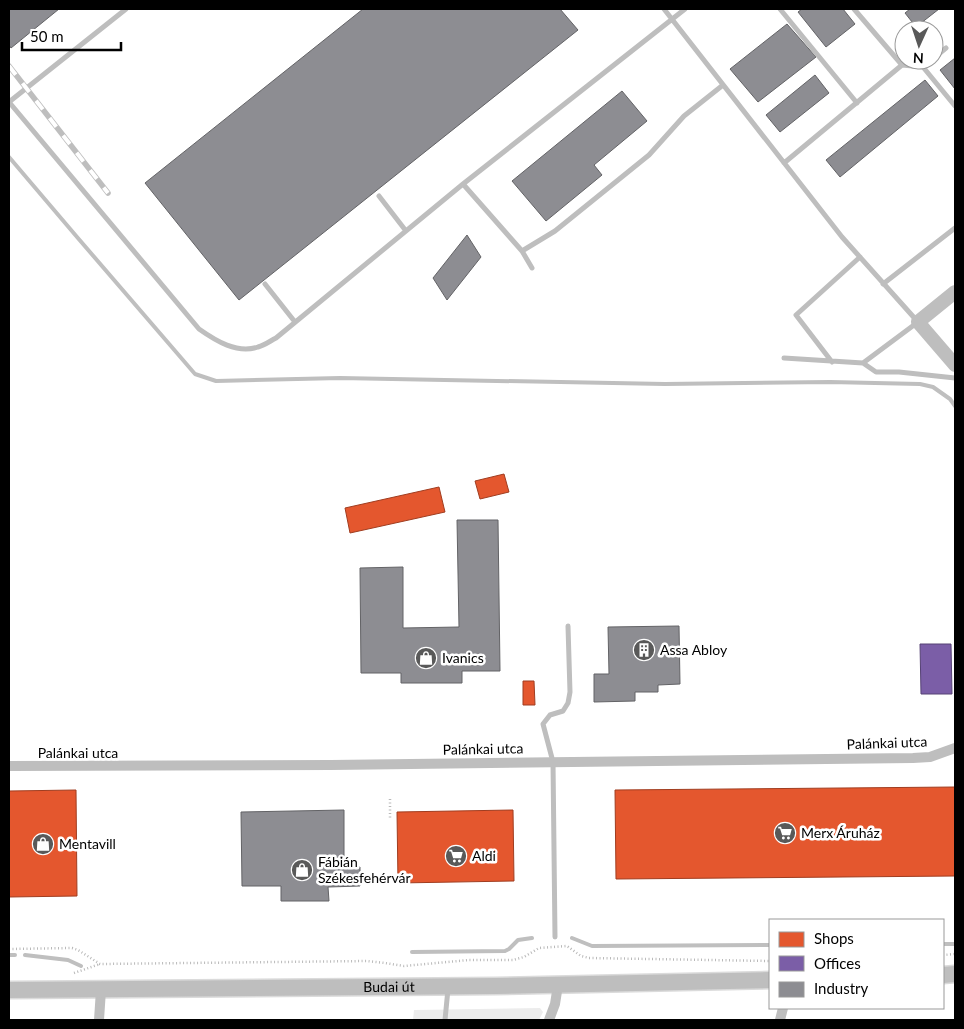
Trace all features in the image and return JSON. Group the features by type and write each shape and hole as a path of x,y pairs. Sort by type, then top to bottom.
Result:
{"main road":[{"name":"Budai út","path":"9,990 558,985 769,980"}],"street":[{"path":"955,292 918,322 955,365"},
{"name":"Palánkai utca","path":"9,766 321,766 913,758 930,757 955,748"},
{"path":"548,1020 555,1004 558,985"},
{"path":"98,1020 101,990"}],"lane":[{"path":"126,9 9,102 199,329 223,344 246,348 256,348 276,338 463,184 685,9"},
{"path":"664,9 842,238 918,322 863,363"},
{"path":"780,9 857,103"},
{"path":"854,9 894,56"},
{"path":"784,163 896,70"},
{"path":"925,70 955,106"},
{"path":"522,251 555,231 648,155 684,116 723,85"},
{"path":"463,184 522,251 532,268"},
{"path":"378,196 406,231"},
{"path":"883,284 955,228"},
{"path":"832,362 796,315 860,257"},
{"path":"265,284 295,322"},
{"path":"784,358 863,363 876,372 899,372 955,378"},
{"path":"555,937 552,762 543,724 550,715 563,711 568,703 570,692 568,626"},
{"path":"445,1020 449,986"}],"path":[{"path":"390,798 390,820"},
{"path":"74,973 100,964 367,961 404,966 469,960 513,960 524,957 539,948 567,946 582,956 589,958 769,961"},
{"path":"9,949 72,948 100,964"}],"shaded area":[{"path":"540,1008 543,1012 539,1020 413,1020 414,1010"}],"building: Shops":[{"path":"504,474 509,492 480,499 475,481"},
{"path":"439,487 445,512 350,533 345,508"},
{"path":"523,681 534,681 535,705 523,705"},
{"name":"Merx Áruház","path":"955,787 955,876 616,879 615,790"},
{"name":"Mentavill","path":"76,790 77,896 9,897 9,791"},
{"name":"Aldi","path":"513,810 514,881 398,883 397,812"}],"building: Offices":[{"path":"920,644 951,644 952,694 921,694"}],"building: Industry":[{"path":"9,9 59,9 11,48 9,45"},
{"path":"363,9 560,9 578,30 239,300 145,183"},
{"path":"802,9 843,9 855,24 826,47 798,12"},
{"path":"910,9 939,9 925,20 910,20 905,13"},
{"path":"787,24 816,57 758,102 730,69"},
{"path":"955,58 955,89 940,70 944,70 944,67"},
{"path":"815,75 829,93 780,132 766,115"},
{"path":"925,80 938,96 840,177 826,160"},
{"path":"622,91 647,121 594,165 602,175 546,221 512,181"},
{"path":"467,235 481,257 447,300 433,278"},
{"path":"457,520 498,520 500,671 462,671 462,683 401,683 401,673 361,673 360,568 403,567 403,628 459,627"},
{"name":"Assa Abloy","path":"679,626 680,684 658,685 658,692 635,692 635,701 594,702 594,674 609,674 608,627"},
{"path":"344,810 344,868 360,867 360,886 328,887 329,901 281,901 281,886 242,886 241,812"}],"waterway":[{"path":"9,157 195,374 216,381 340,378 665,384 830,382 920,384 933,387 950,399 955,406"},
{"path":"412,952 505,951 518,940 532,938"},
{"path":"572,938 592,946 769,945"},
{"path":"944,944 955,944"},
{"path":"9,955 15,955"},
{"path":"25,955 68,960 81,966"}],"railway":[{"path":"9,66 108,193"}],"place":[{"name":"Assa Abloy","path":"644,650"},
{"name":"Ivanics","path":"426,658"},
{"name":"Merx Áruház","path":"785,833"},
{"name":"Mentavill","path":"43,844"},
{"name":"Aldi","path":"456,856"},
{"name":"Fábián Székesfehérvár","path":"302,870"}]}
